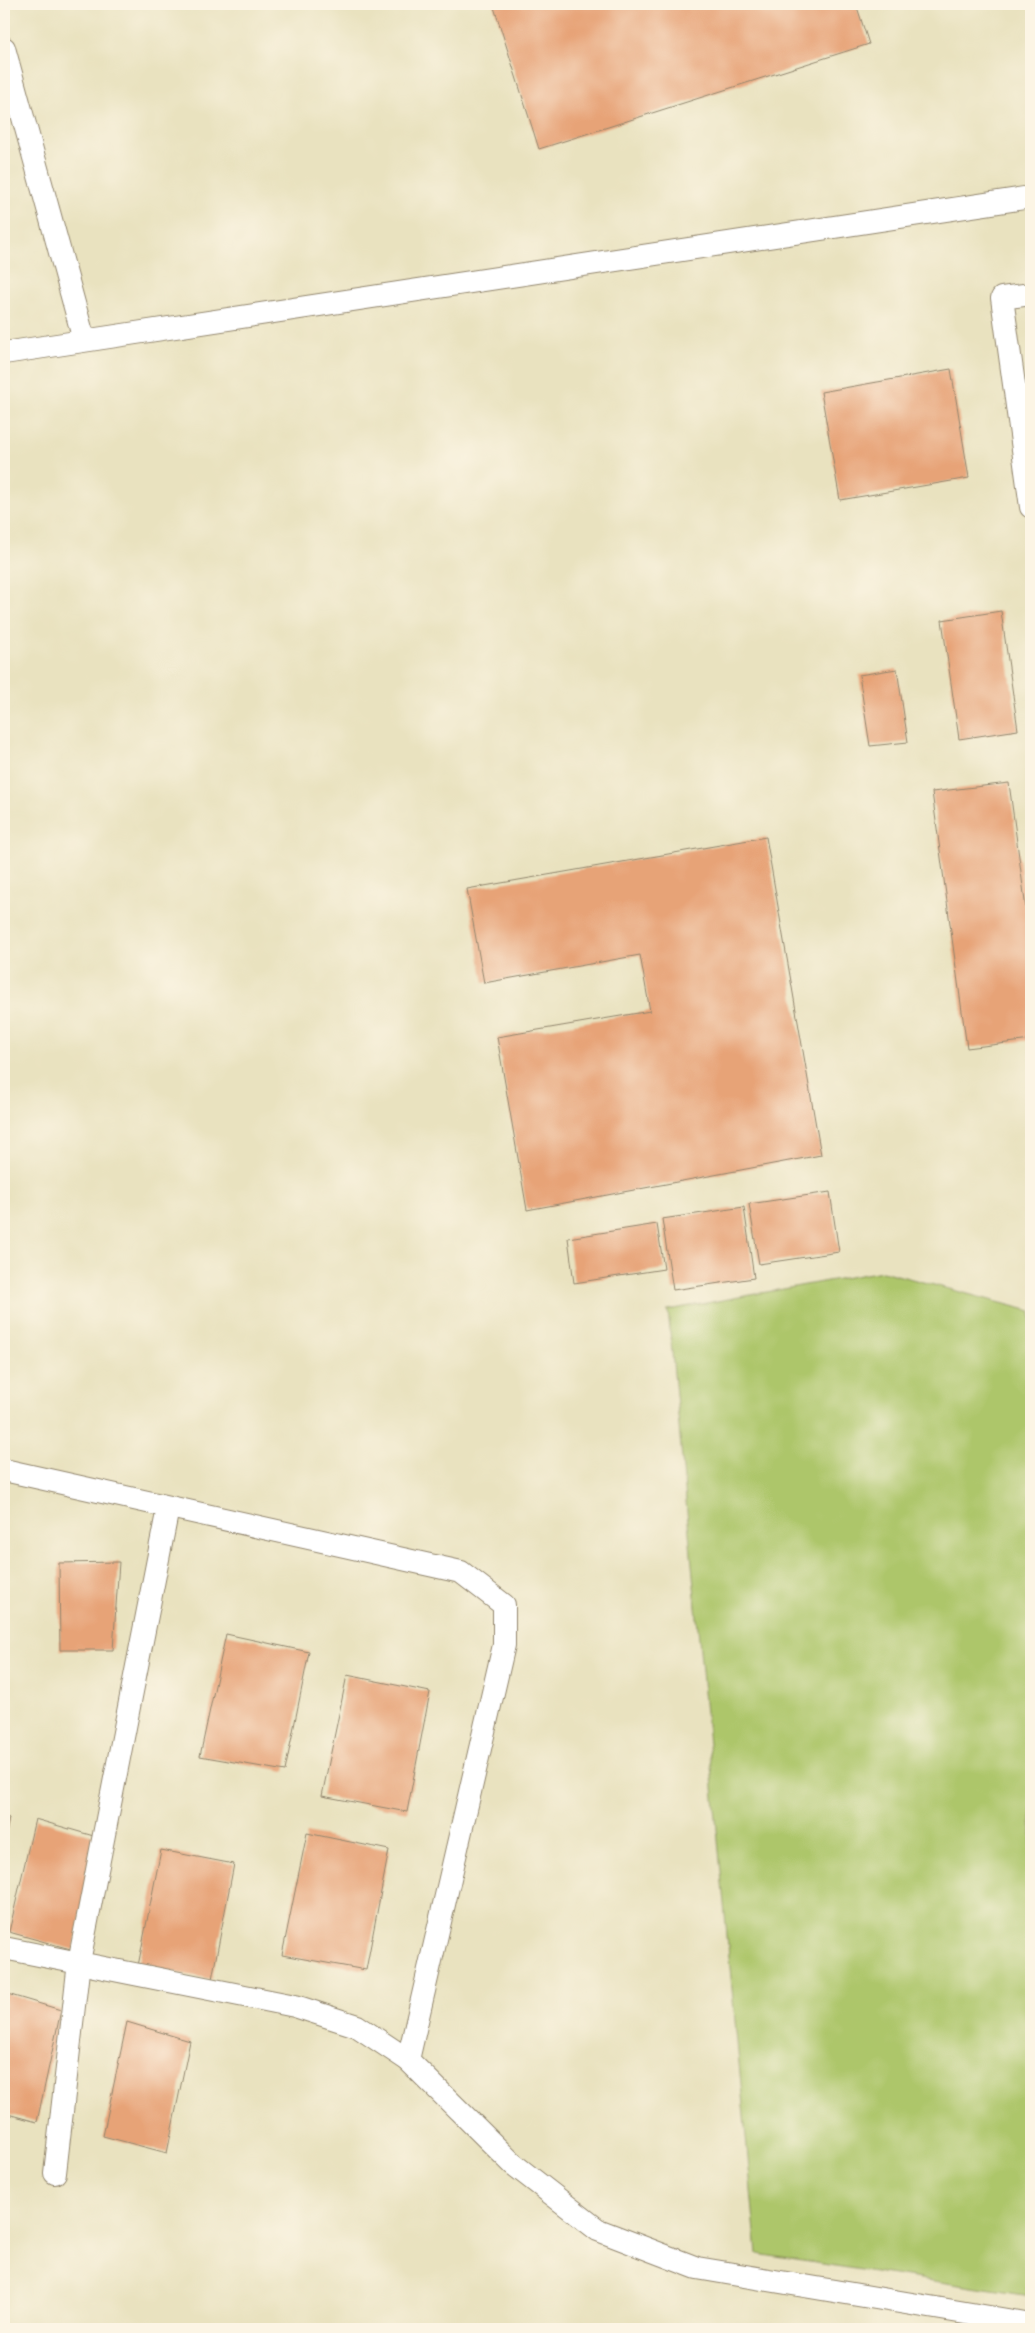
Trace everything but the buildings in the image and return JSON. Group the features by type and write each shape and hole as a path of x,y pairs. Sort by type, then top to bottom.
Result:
{"lane":[{"path":"4,48 8,80 84,340"},
{"path":"4,353 1031,197"},
{"path":"1031,294 1002,298 1031,507"},
{"path":"4,1470 461,1572 504,1605 504,1645 408,2060"},
{"path":"55,2173 79,1962 168,1508"},
{"path":"4,1948 295,2006 357,2026 408,2060 513,2164 598,2230 697,2268 1031,2324"}],"green space":[{"path":"882,1271 1031,1311 1031,2296 757,2254 668,1310"}]}
